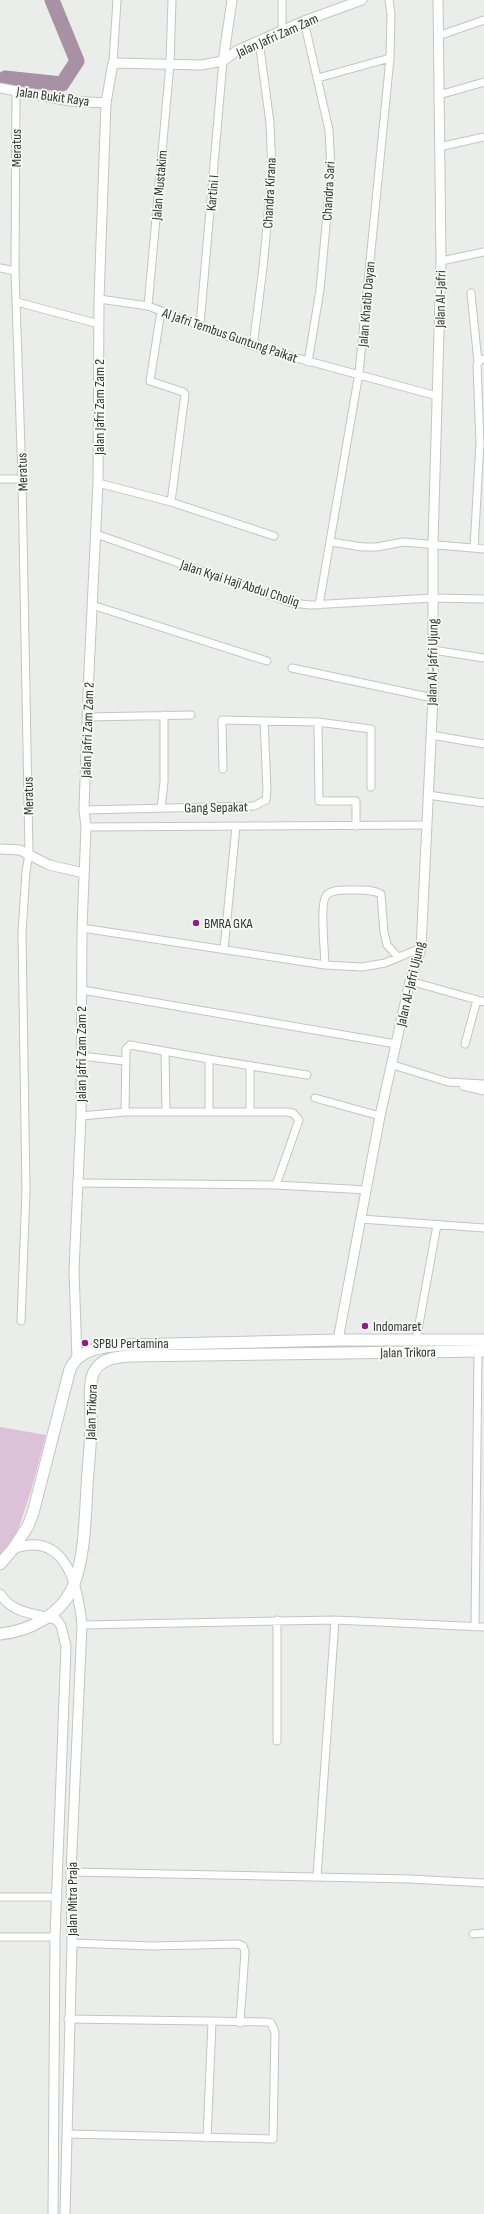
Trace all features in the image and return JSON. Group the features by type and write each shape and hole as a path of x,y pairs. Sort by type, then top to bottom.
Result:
{"main road":[{"name":"Jalan Trikora","path":"0,1634 29,1628 48,1617 61,1603 74,1584 85,1520 93,1373 98,1366 114,1357 250,1348 268,1342 338,1340 484,1340"},
{"path":"268,1342 268,1354"},
{"name":"Jalan Trikora","path":"0,1564 13,1549 28,1526 33,1513 70,1368 77,1358 94,1349 107,1346 250,1348 268,1354 481,1351"}],"street":[{"path":"106,103 113,63 117,0"},
{"name":"Jalan Mustakim","path":"148,306 170,64 172,0"},
{"path":"223,62 232,0"},
{"path":"282,0 282,31"},
{"name":"Jalan Jafri Zam Zam","path":"113,63 201,65 223,62 238,50 258,41 304,21 362,0"},
{"name":"Jalan Khatib Dayan","path":"319,605 359,374 390,58 391,14 389,0"},
{"name":"Jalan Al-Jafri","path":"433,598 432,544 441,261 438,0"},
{"path":"438,36 484,20"},
{"name":"Chandra Sari","path":"304,21 329,130 331,171 320,290 308,362"},
{"name":"Chandra Kirana","path":"253,346 263,268 272,172 270,122 258,41"},
{"path":"318,78 390,58"},
{"name":"Kartini I","path":"200,325 223,62"},
{"path":"439,95 484,82"},
{"name":"Jalan Bukit Raya","path":"0,88 70,101 106,103"},
{"name":"Meratus","path":"16,91 15,271 22,479 29,854 26,871 22,933 26,1191 21,1321"},
{"name":"Jalan Jafri Zam Zam 2","path":"77,1358 74,1270 81,1116 82,928 86,827 84,810 98,483 99,299 106,103"},
{"path":"439,147 484,137"},
{"path":"441,261 484,252"},
{"path":"0,268 15,271"},
{"path":"471,293 481,360 480,444 474,548"},
{"name":"Al Jafri Tembus Guntung Paikat","path":"99,299 148,306 253,346 437,396"},
{"path":"17,302 99,324"},
{"path":"161,310 150,382 184,392 185,394 171,502"},
{"path":"0,479 22,479"},
{"path":"98,483 171,502 274,536"},
{"name":"Jalan Kyai Haji Abdul Choliq","path":"96,534 292,603 319,605 433,598 484,599"},
{"path":"331,542 363,547 403,542 484,549"},
{"name":"Jalan Al-Jafri Ujung","path":"338,1340 380,1116 393,1065 396,1044 410,981 421,948 430,735 433,698 433,598"},
{"path":"92,605 267,661"},
{"path":"433,650 484,658"},
{"path":"292,668 433,698"},
{"path":"87,717 191,715"},
{"path":"161,808 164,782 164,716"},
{"path":"223,769 222,720 318,722 371,729 371,787"},
{"name":"Gang Sepakat","path":"84,810 254,806 266,800 264,721"},
{"path":"318,722 319,801 356,801 356,826"},
{"path":"430,735 484,744"},
{"path":"428,795 484,803"},
{"path":"224,949 236,826"},
{"path":"86,827 426,826"},
{"path":"0,849 20,850 49,865 84,873"},
{"path":"325,965 323,912 327,894 335,891 368,890 381,894 387,945 398,957"},
{"path":"82,928 325,965 362,967 385,963 421,948"},
{"path":"410,981 484,1002"},
{"path":"82,990 396,1044"},
{"path":"465,1044 476,1000"},
{"path":"125,1112 125,1061 126,1049 128,1046 306,1075"},
{"path":"165,1052 166,1112"},
{"path":"81,1056 125,1061"},
{"path":"208,1112 209,1059"},
{"path":"250,1065 250,1112"},
{"path":"393,1065 448,1082 484,1091"},
{"path":"448,1082 484,1084"},
{"path":"315,1098 380,1116"},
{"path":"81,1116 125,1112 293,1113 299,1120 276,1185"},
{"path":"78,1183 276,1185 367,1190"},
{"path":"361,1220 484,1228"},
{"path":"416,1341 438,1225"},
{"path":"475,1627 481,1351"},
{"name":"Jalan Mitra Praja","path":"13,1549 25,1545 35,1545 54,1552 66,1564 80,1604 82,1625 72,1872 72,1943 68,2019 67,2134 64,2214"},
{"path":"0,1594 10,1606 19,1611 48,1617"},
{"name":"Jalan Mitra Praja","path":"48,1617 57,1620 61,1626 66,1646 58,1898 55,1937 53,2214"},
{"path":"277,1620 277,1741"},
{"path":"317,1877 335,1620"},
{"path":"82,1625 335,1620 484,1627"},
{"path":"72,1872 410,1879 484,1883"},
{"path":"0,1897 58,1898"},
{"path":"473,1934 484,1933"},
{"path":"0,1937 55,1937"},
{"path":"72,1943 152,1946 238,1944 243,1946 245,1952 240,2023"},
{"path":"67,2134 273,2139 274,2027 271,2023 68,2019"},
{"path":"207,2138 212,2022"}],"shaded area":[{"path":"0,1427 46,1435 31,1491 14,1542 0,1560"}],"waterway":[{"path":"5,78 62,84 77,61 52,0"}],"place":[{"name":"BMRA GKA","path":"196,923"},
{"name":"Indomaret","path":"365,1326"},
{"name":"SPBU Pertamina","path":"85,1343"}]}
